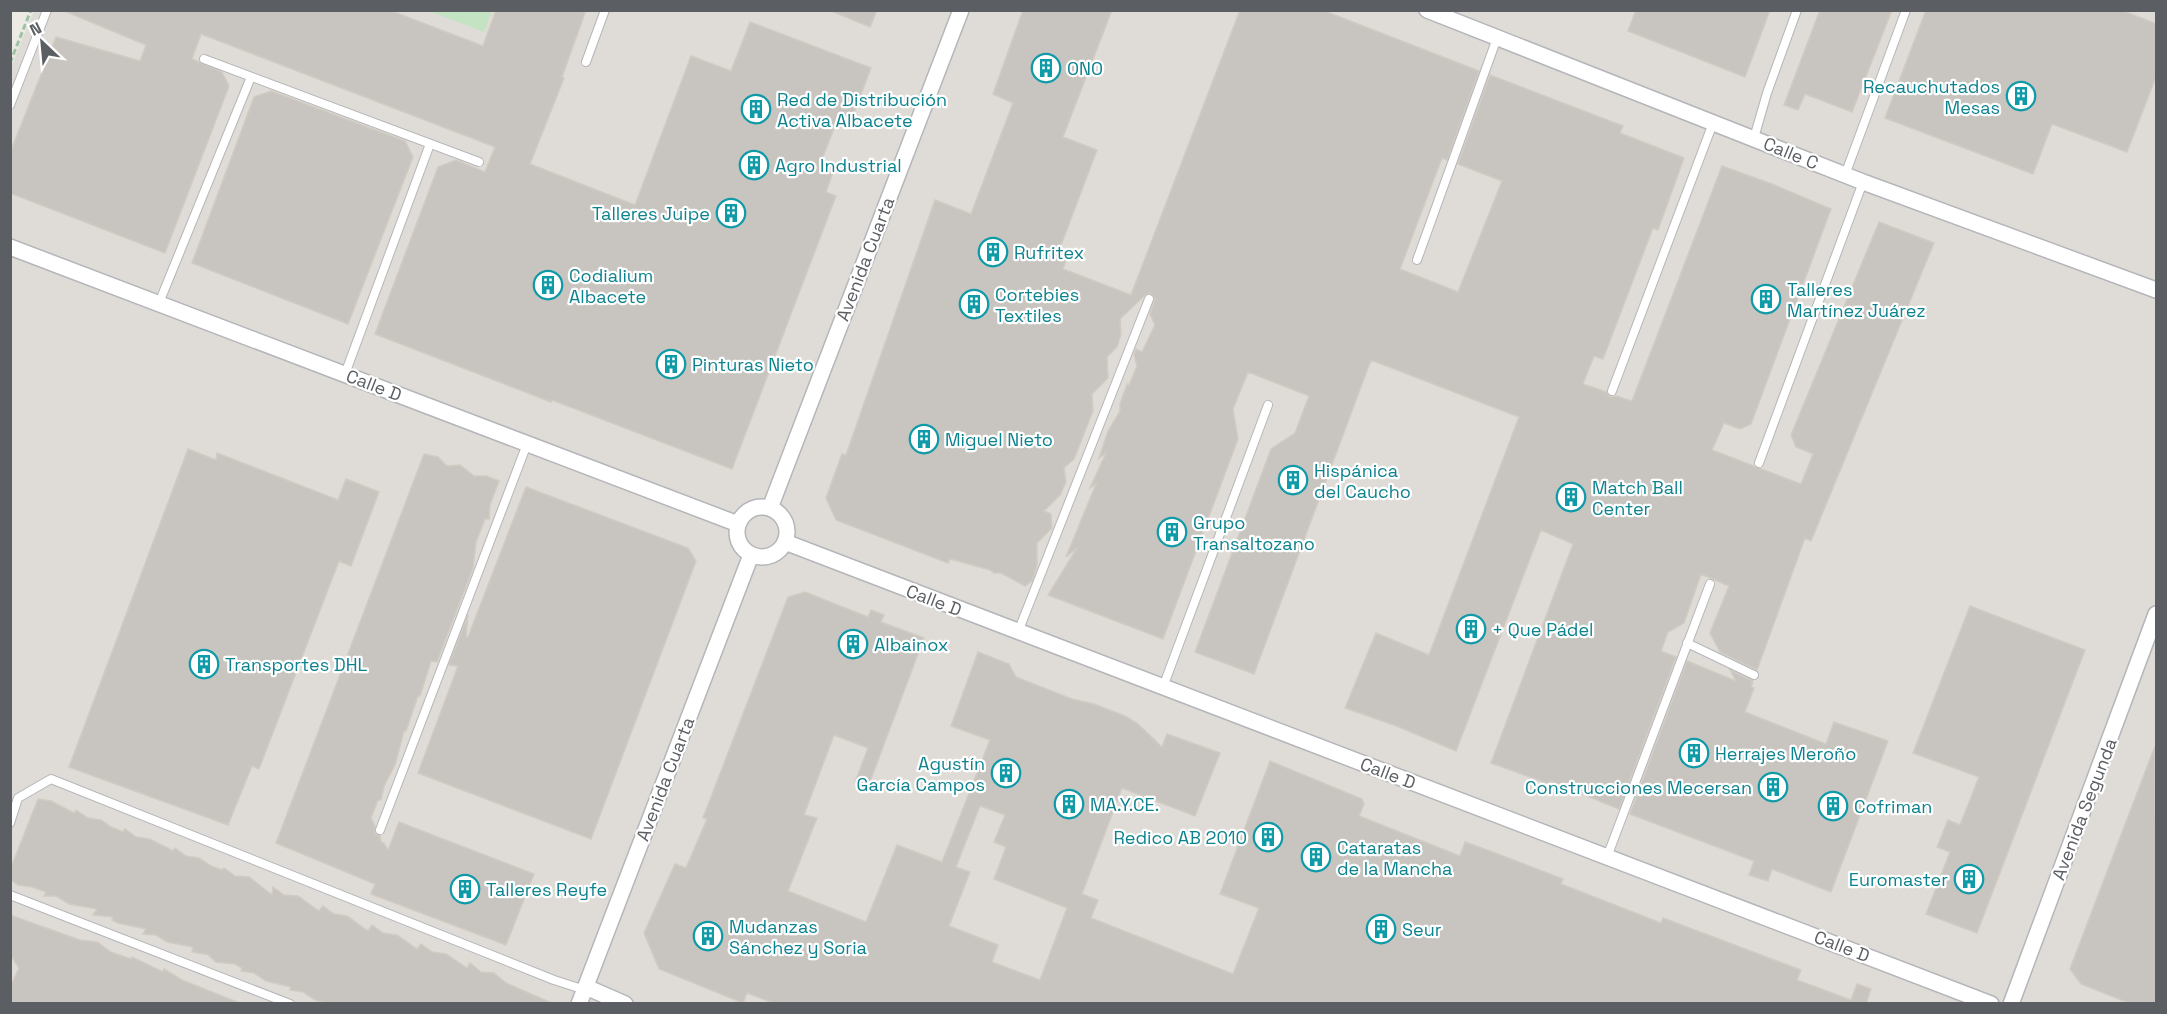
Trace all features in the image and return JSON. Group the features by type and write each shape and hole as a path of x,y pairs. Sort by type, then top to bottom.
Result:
{"street":[{"name":"Avenida Cuarta","path":"770,508 961,10"},
{"name":"Calle C","path":"1427,10 1863,182 2157,290"},
{"name":"Calle D","path":"10,247 738,524"},
{"path":"759,507 770,508 782,516 786,525 787,538 779,551 772,556 761,558 742,549 736,536 738,524 742,515 749,510 759,507"},
{"name":"Calle D","path":"785,542 1991,1004"},
{"name":"Avenida Cuarta","path":"583,993 751,555"},
{"name":"Avenida Segunda","path":"2011,1004 2157,614"},
{"path":"583,993 625,1004"}],"lane":[{"path":"10,105 47,10"},
{"path":"586,62 605,10"},
{"path":"1754,138 1767,93 1797,10"},
{"path":"1845,175 1906,10"},
{"path":"1417,260 1497,38"},
{"path":"204,59 479,162"},
{"path":"159,303 251,77"},
{"path":"1612,391 1713,122"},
{"path":"345,374 430,144"},
{"path":"1759,463 1863,182"},
{"path":"1018,632 1149,299"},
{"path":"1163,687 1268,405"},
{"path":"380,830 527,444"},
{"path":"1607,857 1710,584"},
{"path":"1687,644 1754,675"},
{"path":"10,823 18,798 51,779 583,993"},
{"path":"10,895 290,1004"}],"path":[{"path":"10,63 31,10"}],"shaded area":[{"path":"34,10 2156,11 2156,1003 11,1003 10,69"}],"green space":[{"path":"429,11 492,11 484,32"}],"building":[{"path":"62,10 389,10 483,46 496,10 586,10 562,77 564,78 530,164 635,205 691,56 731,71 750,22 871,68 852,118 840,113 821,162 835,167 826,192 836,196 732,469 375,334 438,167 456,160 485,172 495,147 201,34 192,59 222,72 229,86 165,253 10,193 10,153 56,37 140,61 146,45"},
{"path":"829,10 877,10 870,27"},
{"path":"1023,10 1112,10 1063,137 1097,150 1060,248 1069,251 1063,269 1131,295 1240,10 1322,10 1479,71 1447,160 1442,158 1400,269 1458,292 1502,181 1458,164 1490,75 1623,126 1620,133 1684,158 1658,230 1653,228 1603,359 1594,356 1583,384 1606,392 1610,397 1616,396 1632,401 1722,166 1831,209 1751,424 1740,429 1724,423 1712,450 1801,484 1813,454 1796,447 1791,435 1879,222 1934,243 1811,541 1805,538 1757,670 1720,652 1710,633 1729,586 1701,574 1684,623 1668,632 1661,651 1676,657 1619,809 1550,781 1549,784 1491,763 1573,544 1541,530 1456,751 1394,725 1345,708 1376,633 1429,655 1519,417 1371,360 1254,674 1195,652 1271,449 1295,433 1309,396 1248,372 1233,409 1238,439 1163,639 1048,595 1077,548 1066,557 1096,484 1090,488 1106,453 1099,458 1108,431 1120,411 1127,384 1129,385 1137,366 1134,354 1136,349 1142,352 1155,325 1150,314 1155,299 1151,293 1145,295 1120,319 1121,334 1117,347 1107,357 1108,378 1092,394 1093,411 1074,459 1064,468 1066,482 1060,495 1044,511 1051,514 1052,528 1037,543 1037,566 1032,581 1025,586 1001,573 994,573 950,559 948,563 836,520 826,498 842,454 846,455 935,200 971,214 1013,103 993,94"},
{"path":"1636,10 1770,10 1745,77 1628,31"},
{"path":"1820,10 1892,10 1852,112 1805,94 1798,110 1784,105"},
{"name":"Recauchutados Mesas","path":"1926,10 2121,10 2157,24 2157,74 2127,152 2052,124 2033,174 1885,118"},
{"path":"271,91 405,141 413,157 348,324 192,263 254,97"},
{"name":"Transportes DHL","path":"188,449 216,460 217,453 338,500 346,479 379,492 351,566 339,561 259,769 252,766 228,825 69,767"},
{"path":"424,454 438,457 447,466 460,465 474,476 486,476 499,481 490,505 489,519 485,519 476,542 473,568 437,662 431,661 420,696 418,696 406,731 404,731 395,765 371,818 375,826 375,833 380,836 381,842 388,850 399,822 534,874 506,945 371,894 375,884 276,843"},
{"path":"526,487 688,548 696,561 591,839 418,773 458,666 449,665 468,615 466,636 468,637"},
{"path":"805,592 868,617 871,610 884,615 881,622 924,638 868,787 855,782 868,748 834,735 804,815 817,818 788,891 866,922 897,845 942,862 990,740 951,726 978,652 1009,664 1016,677 1072,699 1094,704 1125,716 1137,723 1162,747 1167,734 1220,753 1195,816 1122,788 1082,894 1098,900 1091,918 1233,974 1259,908 1220,894 1270,761 1362,799 1364,804 1359,816 1460,856 1465,842 1490,851 1563,879 1561,884 1661,923 1663,918 1801,970 1797,980 1851,1000 1857,984 1871,989 1866,1004 776,1004 747,993 743,1003 659,969 644,933 675,864 686,868 707,819 703,818 788,597","holes":["980,806 1005,815 994,842 1006,847 994,879 1067,908 1040,980 992,962 998,945 949,926 970,872 956,867"]},
{"path":"1970,606 2085,650 1977,933 1926,914 1950,852 1937,847 1948,820 1960,825 1979,777 1913,753"},
{"path":"1687,661 1736,681 1730,670 1753,681 1751,687 1754,688 1745,712 1826,744 1834,722 1888,741 1831,892 1772,869 1768,881 1749,875 1754,861 1630,814"},
{"path":"2155,746 2157,1004 2131,1004 2081,984 2070,969"},
{"path":"38,799 51,801 74,813 76,810 88,818 101,820 123,832 125,829 136,837 150,839 173,851 175,848 186,856 199,858 222,870 224,868 235,876 249,877 272,895 273,887 284,895 298,896 319,911 323,906 334,914 347,916 368,931 372,925 383,933 397,935 417,949 421,944 432,952 446,954 467,968 470,963 481,972 494,973 506,983 554,1004 330,1004 315,1000 303,992 290,990 291,987 266,981 254,973 241,971 242,968 235,964 216,962 210,955 192,952 193,947 167,942 156,935 143,934 146,929 118,923 112,920 113,917 93,915 97,909 69,904 56,896 44,896 46,892 18,885 10,879 10,870"},
{"path":"10,915 80,940 97,942 111,952 131,959 132,957 163,972 164,969 182,980 242,1004 10,1004 10,988 19,968 10,954"}],"place":[{"name":"ONO","path":"1046,68"},
{"name":"Recauchutados Mesas","path":"2021,96"},
{"name":"Red de Distribución Activa Albacete","path":"756,109"},
{"name":"Agro Industrial","path":"754,165"},
{"name":"Talleres Juipe","path":"731,213"},
{"name":"Rufritex","path":"993,252"},
{"name":"Codialium Albacete","path":"548,285"},
{"name":"Talleres Martínez Juárez","path":"1766,299"},
{"name":"Cortebies Textiles","path":"974,304"},
{"name":"Pinturas Nieto","path":"671,364"},
{"name":"Miguel Nieto","path":"924,439"},
{"name":"Hispánica del Caucho","path":"1293,480"},
{"name":"Match Ball Center","path":"1571,497"},
{"name":"Grupo Transaltozano","path":"1172,532"},
{"name":"+ Que Pádel","path":"1471,629"},
{"name":"Albainox","path":"853,644"},
{"name":"Transportes DHL","path":"204,664"},
{"name":"Herrajes Meroño","path":"1694,753"},
{"name":"Agustín García Campos","path":"1006,773"},
{"name":"Construcciones Mecersan","path":"1773,787"},
{"name":"MA.Y.CE.","path":"1069,804"},
{"name":"Cofriman","path":"1833,806"},
{"name":"Redico AB 2010","path":"1268,837"},
{"name":"Cataratas de la Mancha","path":"1316,857"},
{"name":"Euromaster","path":"1969,879"},
{"name":"Talleres Reyfe","path":"465,889"},
{"name":"Seur","path":"1381,929"},
{"name":"Mudanzas Sánchez y Soria","path":"708,936"}]}
